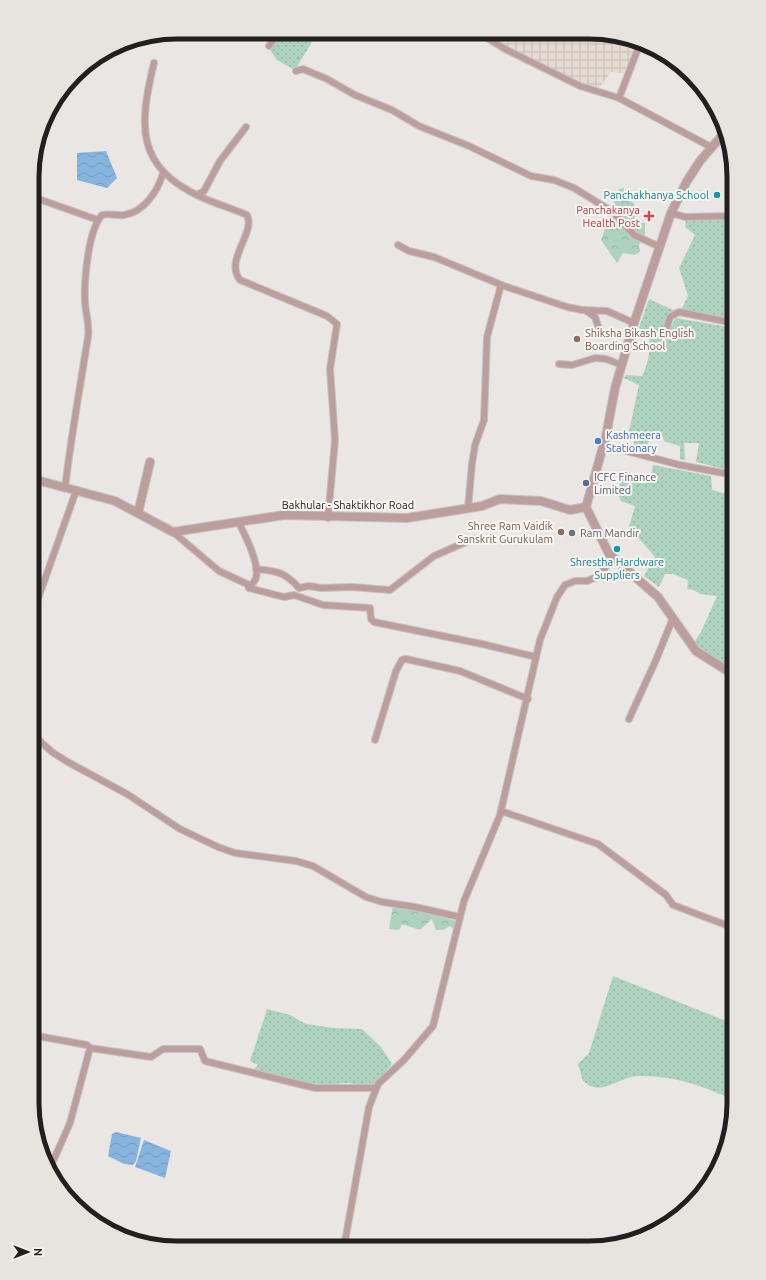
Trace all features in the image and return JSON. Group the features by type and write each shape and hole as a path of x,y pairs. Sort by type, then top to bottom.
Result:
{"street":[{"path":"269,46 274,39"},
{"path":"489,39 580,86 618,98 711,147"},
{"path":"618,98 638,48"},
{"path":"154,63 146,102 144,133 148,148 163,173 197,196 247,215 249,219 235,265 236,274 240,280 327,316 337,324 330,369 335,440 328,518"},
{"path":"296,71 302,69 327,79 354,95 392,110 419,126 469,146 530,176 554,180 574,188 614,212 634,235 660,247"},
{"path":"197,196 204,191 207,182 246,127"},
{"path":"721,136 711,147 687,180 671,213 634,323 586,507 609,554 658,597 696,651 727,671"},
{"path":"65,488 75,409 88,337 88,320 84,302 87,266 98,220 102,215 124,215 139,209 149,200 163,173"},
{"path":"39,199 98,220"},
{"path":"671,213 685,217 727,216"},
{"path":"398,244 409,251 434,257 501,285 567,307 584,310 607,311 634,323"},
{"path":"468,508 475,446 484,420 486,337 501,285"},
{"path":"584,310 595,317 600,332 604,333"},
{"path":"666,331 670,317 679,312 727,321"},
{"path":"559,364 572,365 595,358 606,359 622,365"},
{"path":"603,445 680,465 727,474"},
{"path":"138,513 150,462"},
{"path":"39,481 115,501 173,532 219,571 247,584 249,588 284,597 294,595 323,605 370,608 371,619 374,622 476,642 536,658"},
{"path":"39,596 76,491"},
{"name":"Bakhular - Shaktikhor Road","path":"173,532 284,515 328,518 407,518 482,506 500,499 522,499 549,503 564,509 586,507"},
{"path":"239,523 253,555 256,569 256,577 249,588"},
{"path":"256,569 280,572 290,578 299,588 309,586 320,588 352,587 390,590 434,556 473,539"},
{"path":"345,1241 354,1200 364,1130 369,1107 376,1088 391,1071 404,1060 433,1026 464,901 501,811 528,699 540,640 557,597 565,585 575,581 586,581 598,576 613,557"},
{"path":"628,719 656,660 672,618"},
{"path":"374,740 396,671 402,660 460,671 528,699"},
{"path":"39,740 52,752 66,761 127,794 180,829 218,847 235,853 285,859 313,866 366,896 382,902 415,907 460,917"},
{"path":"501,811 598,844 666,895 673,905 727,925"},
{"path":"39,1036 87,1045 90,1048 151,1057 164,1049 200,1049 205,1061 315,1088 376,1088"},
{"path":"52,1163 70,1123 90,1048"}],"shaded area":[{"path":"494,39 607,40 635,47 627,74 611,72 599,88 583,83 505,46"}],"green space":[{"path":"277,39 314,39 295,70 277,60 270,50"},
{"path":"624,188 623,198 634,203 637,210 634,220 637,223 645,223 645,234 639,244 640,252 634,255 623,253 617,263 601,240 619,189"},
{"path":"727,219 727,320 680,310 668,315 662,331 666,335 676,318 727,327 727,457 724,469 696,462 699,443 684,443 685,460 680,459 680,446 664,441 663,437 651,436 645,451 634,451 634,438 628,436 639,385 624,378 626,375 642,376 648,361 650,350 649,334 639,328 649,299 673,310 682,308 688,296 679,268 695,235 685,227 686,220"},
{"path":"653,465 711,476 712,490 727,494 727,665 707,655 694,643 701,632 717,596 700,594 694,590 687,589 688,580 673,574 665,574 659,587 644,576 655,557 629,527 635,506 621,501 617,492 623,475 651,478"},
{"path":"393,905 418,910 456,921 453,929 450,926 443,930 436,930 432,919 420,930 402,924 399,930 389,929"},
{"path":"613,976 727,1021 727,1097 688,1082 651,1076 627,1078 599,1088 591,1086 583,1081 578,1064 589,1053"},
{"path":"267,1009 290,1015 306,1024 334,1028 362,1029 381,1047 392,1064 373,1087 348,1083 321,1085 282,1078 253,1070 258,1065 250,1061"}],"water":[{"path":"106,151 117,178 107,188 77,180 77,153"},
{"path":"116,1132 141,1138 136,1161 133,1165 124,1164 108,1156 112,1134"},
{"path":"144,1140 171,1151 165,1178 135,1167"}],"place":[{"name":"Panchakhanya School","path":"717,195"},
{"name":"Panchakanya Health Post","path":"649,216"},
{"name":"Shiksha Bikash English Boarding School","path":"577,339"},
{"name":"Kashmeera Stationary","path":"598,441"},
{"name":"ICFC Finance Limited","path":"586,483"},
{"name":"Shree Ram Vaidik Sanskrit Gurukulam","path":"561,532"},
{"name":"Ram Mandir","path":"572,533"},
{"name":"Shrestha Hardware Suppliers","path":"617,549"}]}
